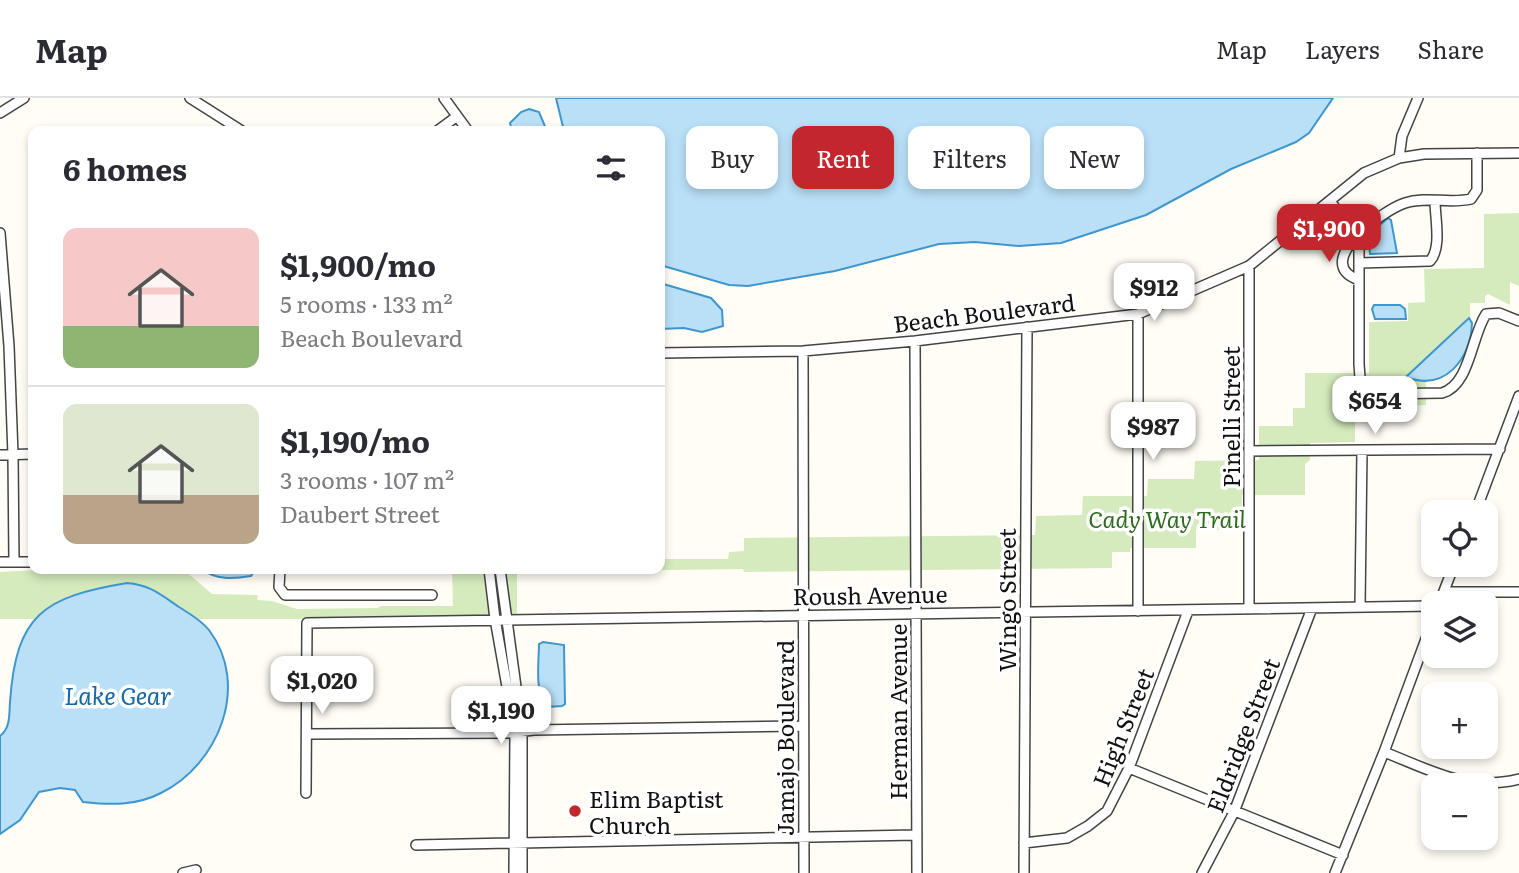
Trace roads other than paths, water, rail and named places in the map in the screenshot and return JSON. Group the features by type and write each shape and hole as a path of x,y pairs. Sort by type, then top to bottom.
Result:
{"street":[{"path":"0,113 24,98"},
{"path":"190,98 234,126"},
{"path":"444,98 464,126"},
{"path":"1399,158 1402,136 1418,98"},
{"path":"444,126 456,117"},
{"path":"1359,280 1349,276 1344,266 1346,248 1372,222 1402,204 1462,201 1475,195 1477,153"},
{"name":"Beach Boulevard","path":"665,353 803,351 915,341 1138,313 1250,267 1364,173 1399,158 1424,154 1519,153"},
{"path":"1329,201 1357,237 1360,379 1369,392 1379,394 1451,391 1460,380 1486,314 1499,313 1519,321"},
{"path":"1359,263 1430,261 1435,254 1435,201"},
{"path":"0,233 13,455 14,562"},
{"name":"Pinelli Street","path":"1249,609 1250,267"},
{"path":"1138,313 1138,611"},
{"name":"Wingo Street","path":"1024,873 1027,327"},
{"name":"Herman Avenue","path":"915,341 917,873"},
{"name":"Jamajo Boulevard","path":"803,351 804,873"},
{"path":"1480,500 1519,396"},
{"path":"1249,451 1500,449"},
{"path":"1360,607 1362,450"},
{"path":"0,455 28,454"},
{"path":"0,562 28,562"},
{"path":"280,574 279,587 285,595 432,594"},
{"path":"490,574 495,619 519,732"},
{"path":"501,574 519,732 519,843 522,873"},
{"path":"1498,592 1519,592"},
{"name":"Roush Avenue","path":"307,734 307,623 1421,606"},
{"name":"Eldridge Street","path":"1202,873 1234,812 1312,608"},
{"name":"High Street","path":"1024,842 1067,838 1107,811 1129,768 1188,611"},
{"path":"1335,873 1421,652"},
{"path":"306,793 307,734 803,726"},
{"path":"1384,752 1456,780 1477,784 1519,779"},
{"path":"1129,768 1343,855"},
{"path":"416,845 916,835"},
{"path":"514,873 519,843"},
{"path":"183,873 196,870"}],"water":[{"path":"556,98 1333,98 1309,133 1296,142 1231,169 1146,215 1061,243 1019,246 975,242 939,244 835,271 748,286 729,285 665,266 665,126 563,126"},
{"path":"529,109 539,112 545,126 511,126 510,123 521,112"},
{"path":"1388,218 1391,220 1397,253 1370,254 1368,235"},
{"path":"665,284 711,298 722,310 723,326 702,332 684,328 665,329"},
{"path":"1374,305 1400,305 1405,309 1406,319 1375,319 1372,309"},
{"path":"1469,318 1472,323 1467,349 1453,369 1433,380 1406,377"},
{"path":"211,574 252,574 231,578"},
{"name":"Lake Gear","path":"127,583 154,591 195,617 209,630 221,652 227,675 227,699 222,722 212,744 198,764 181,780 152,797 123,804 103,804 83,802 75,790 60,788 39,792 20,820 0,834 0,736 8,724 13,672 19,648 28,629 40,615 55,604 75,595"},
{"path":"543,642 564,645 565,704 562,706 547,707 540,693 539,644"}],"place":[{"name":"Elim Baptist Church","path":"575,811"}],"park label":[{"name":"Cady Way Trail","path":"1167,518"}]}
